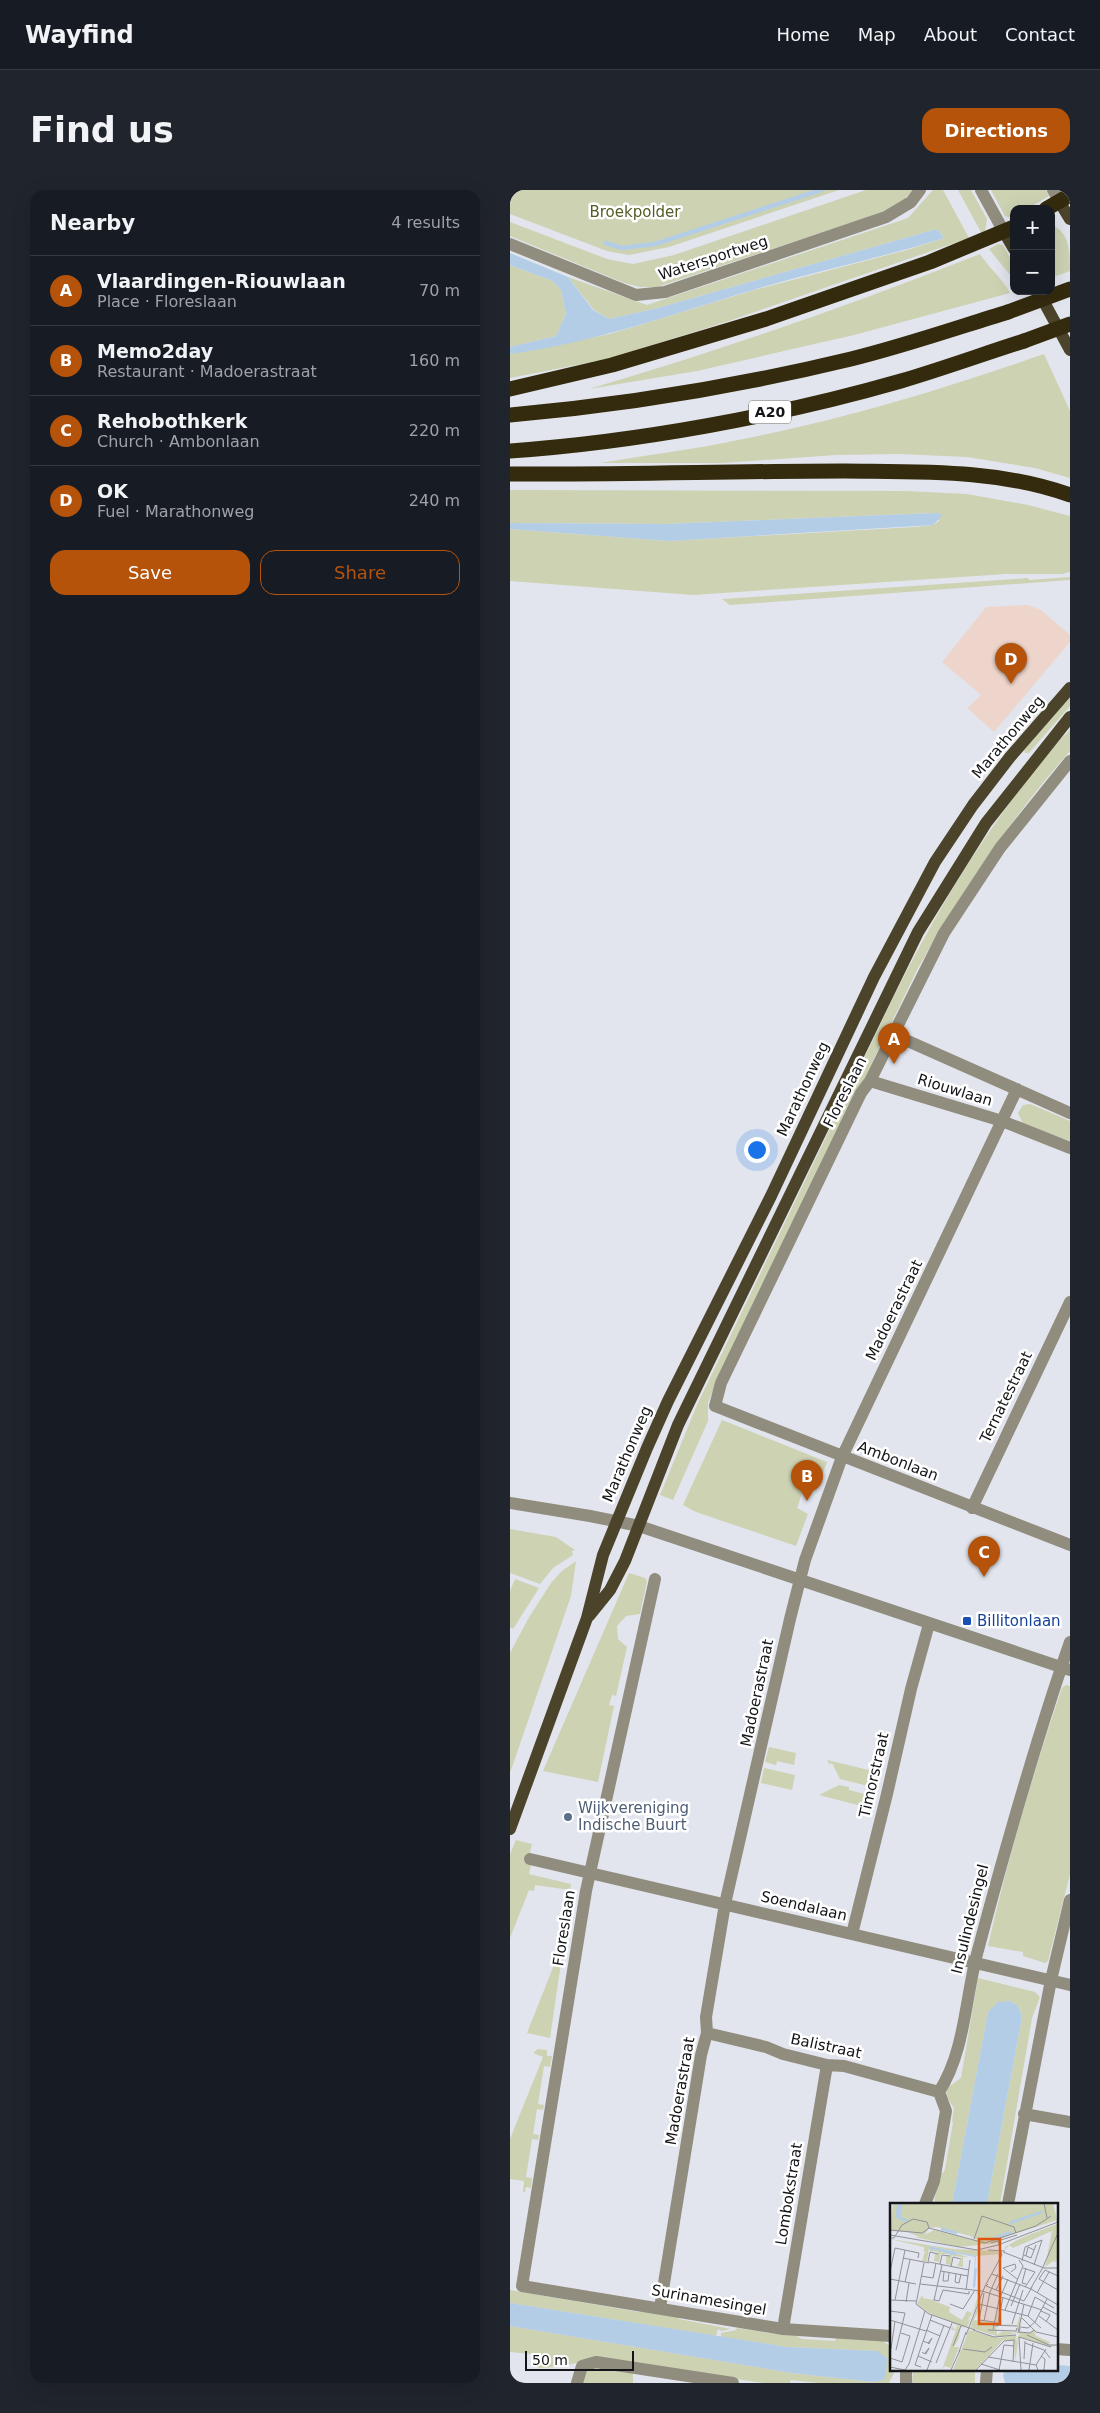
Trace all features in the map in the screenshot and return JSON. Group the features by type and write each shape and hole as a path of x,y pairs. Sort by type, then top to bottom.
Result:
{"highway":[{"path":"1050,205 1061,195"},
{"path":"510,389 612,365 766,318 930,262 1009,230"},
{"name":"A20","path":"510,415 599,406 732,385 852,359 1008,312 1070,289"},
{"name":"A20","path":"510,452 622,438 793,407 900,381 1070,324"},
{"path":"510,474 629,475 788,471 938,472 984,476 1044,486 1070,495"}],"main road":[{"path":"1061,195 1070,219"},
{"path":"1040,295 1070,350"},
{"name":"Marathonweg","path":"510,1829 587,1618 597,1576 616,1521 668,1401 729,1282 899,926 935,862 973,805 1010,757 1070,688"},
{"name":"Marathonweg","path":"587,1618 610,1590 639,1526 678,1425 918,932 986,823 1070,717"}],"street":[{"name":"Watersportweg","path":"510,244 636,295 665,292 886,217 911,202 920,190"},
{"path":"980,190 1009,230"},
{"name":"Floreslaan","path":"715,1406 721,1383 861,1093 870,1081 944,933 1000,848 1070,762"},
{"name":"Riouwlaan","path":"892,1034 1070,1113"},
{"name":"Riouwlaan","path":"870,1081 1002,1122 1070,1148"},
{"name":"Riouwlaan","path":"1002,1122 1016,1089"},
{"name":"Madoerastraat","path":"660,2308 701,2055 707,2033 706,2017 725,1904 790,1619 802,1580 807,1555 842,1457 1002,1122"},
{"name":"Ternatestraat","path":"972,1508 1070,1302"},
{"name":"Ambonlaan","path":"715,1406 1070,1545"},
{"path":"510,1503 639,1526 1066,1668"},
{"name":"Floreslaan","path":"522,2286 590,1871 655,1578"},
{"name":"Timorstraat","path":"852,1934 911,1689 929,1624"},
{"name":"Insulindesingel","path":"939,2092 951,2074 975,1962 1028,1769 1066,1668 1070,1642"},
{"name":"Soendalaan","path":"530,1859 590,1871 1070,1985"},
{"path":"1008,2203 1051,1980 1070,1900"},
{"name":"Balistraat","path":"707,2033 766,2047 783,2054 826,2065 844,2066 939,2092"},
{"name":"Lombokstraat","path":"783,2329 826,2065"},
{"path":"926,2203 934,2181 946,2111 939,2092"},
{"path":"1024,2114 1070,2122"},
{"name":"Surinamesingel","path":"522,2286 783,2329 890,2336"},
{"path":"577,2383 582,2366 596,2362 732,2383"},
{"path":"906,2370 906,2383"},
{"path":"986,2383 987,2370"}],"shaded area":[{"path":"1028,605 1041,610 1070,635 1070,642 994,732 967,708 981,695 942,662 986,607"}],"green space":[{"name":"Broekpolder","path":"510,190 839,190 669,247 629,255 607,251 510,214"},
{"path":"866,190 913,190 904,200 887,211 657,287 640,287 624,283 510,236 510,222 607,259 633,264 674,255"},
{"path":"933,190 943,190 969,238 726,322 607,359 510,378 510,354 610,334 754,290 907,250 944,238 937,229 658,308 609,319 594,310 568,277 647,305 908,218"},
{"path":"958,190 971,190 987,219 985,231 982,234"},
{"path":"991,190 1046,190 1049,196 1034,205 1010,205 1010,218 1005,216"},
{"path":"1055,227 1062,232 1068,244 1070,271 1055,277"},
{"path":"998,244 1003,245 1010,258 1010,275 989,249"},
{"path":"980,254 1010,293 854,335 697,371 589,389 688,359 883,291"},
{"path":"510,265 553,281 561,290 566,314 556,336 510,347"},
{"path":"1044,354 1070,411 1070,478 1035,468 967,457 899,454 836,455 723,463 600,463 721,444 816,423 931,391"},
{"path":"510,490 906,491 967,494 1028,505 1070,516 1070,572 1062,574 1006,574 693,595 510,581 510,529 669,541 914,527 933,525 939,521 936,513 665,524 510,523"},
{"path":"1070,577 1070,580 730,605 722,599 1028,578 1029,580"},
{"path":"1070,696 1070,706 1029,753 1025,753 1024,750"},
{"path":"1070,730 1070,751 1048,776 988,856 951,912 917,970 711,1395 708,1403 708,1421 673,1500 660,1495 697,1405 894,996 922,943 967,865 1001,815 1043,759"},
{"path":"1030,1104 1070,1121 1070,1141 1023,1124 1018,1113 1023,1105"},
{"path":"722,1420 827,1462 818,1487 810,1484 804,1487 797,1508 808,1514 796,1546 696,1512 683,1505"},
{"path":"510,1529 556,1537 575,1550 572,1551 573,1555 553,1568 540,1584 510,1573"},
{"path":"576,1561 571,1596 510,1773 510,1653 528,1619 551,1583 562,1571"},
{"path":"629,1573 645,1578 647,1581 640,1614 626,1616 617,1626 618,1639 627,1647 616,1696 612,1695 609,1705 614,1706 598,1782 543,1771"},
{"path":"515,1579 539,1588 513,1629 510,1627 510,1591"},
{"path":"1066,1685 1070,1686 1070,1874 1048,1961 1045,1963 1023,1956 1023,1952 988,1946 1031,1784 1062,1688"},
{"path":"769,1747 796,1753 794,1765 777,1761 776,1765 765,1762"},
{"path":"827,1760 881,1773 879,1783 873,1782 872,1787 840,1779 832,1763 829,1764"},
{"path":"764,1768 795,1775 792,1790 761,1783"},
{"path":"839,1785 865,1794 866,1791 870,1792 869,1797 875,1799 873,1809 819,1795"},
{"path":"516,1840 532,1844 528,1860 532,1861 529,1874 571,1884 570,1890 535,1885 534,1891 529,1890 510,1938 510,1854"},
{"path":"558,1955 562,1956 550,2038 527,2033"},
{"path":"978,1978 1035,1992 1040,1997 1032,2018 1000,2203 987,2203 1022,2017 1018,2006 1010,2001 988,2012 952,2203 934,2203 939,2173 943,2173 945,2169 953,2122 954,2108 946,2096 947,2088 961,2078"},
{"path":"538,2049 547,2050 547,2056 552,2056 550,2067 544,2066 538,2104 544,2105 543,2110 537,2109 533,2134 539,2135 538,2140 532,2139 526,2177 532,2178 531,2188 526,2187 525,2192 523,2192 524,2181 510,2179 510,2139 543,2057 533,2053"},
{"path":"510,2290 639,2312 645,2309 679,2314 679,2319 731,2329 721,2331 718,2329 716,2336 510,2303"},
{"path":"510,2326 792,2373 874,2382 883,2380 877,2351 787,2347 721,2337 721,2333 736,2330 737,2328 783,2335 789,2332 802,2339 835,2341 837,2335 883,2341 890,2346 890,2370 896,2370 889,2383 818,2383 791,2380 790,2383 764,2383 595,2359 558,2367 538,2368 541,2355 510,2352"},
{"path":"591,2366 633,2373 633,2383 581,2383 582,2374"},
{"path":"913,2370 975,2370 975,2383 912,2383"}],"water":[{"path":"937,229 944,238 777,283 602,335 572,343 510,354 510,347 556,336 566,314 561,290 553,281 510,265 510,253 568,277 593,310 609,319 658,308"},
{"path":"936,513 942,516 933,525 669,541 510,529 510,523 665,524"},
{"path":"1010,2001 1018,2006 1022,2017 987,2203 952,2203 988,2012 998,2002"},
{"path":"510,2303 787,2347 877,2351 887,2358 886,2374 883,2380 874,2382 792,2373 510,2326"},
{"path":"1058,2365 1070,2366 1070,2383 1005,2383 1003,2375 1006,2370 1058,2370"}],"waterway":[{"path":"606,243 622,248 655,244 821,190"}],"place":[{"name":"OK","path":"1011,684"},
{"name":"Vlaardingen-Riouwlaan","path":"894,1064"},
{"name":"Memo2day","path":"807,1501"},
{"name":"Rehobothkerk","path":"984,1577"},
{"name":"Billitonlaan","path":"967,1621"},
{"name":"Wijkvereniging Indische Buurt","path":"568,1817"}]}
